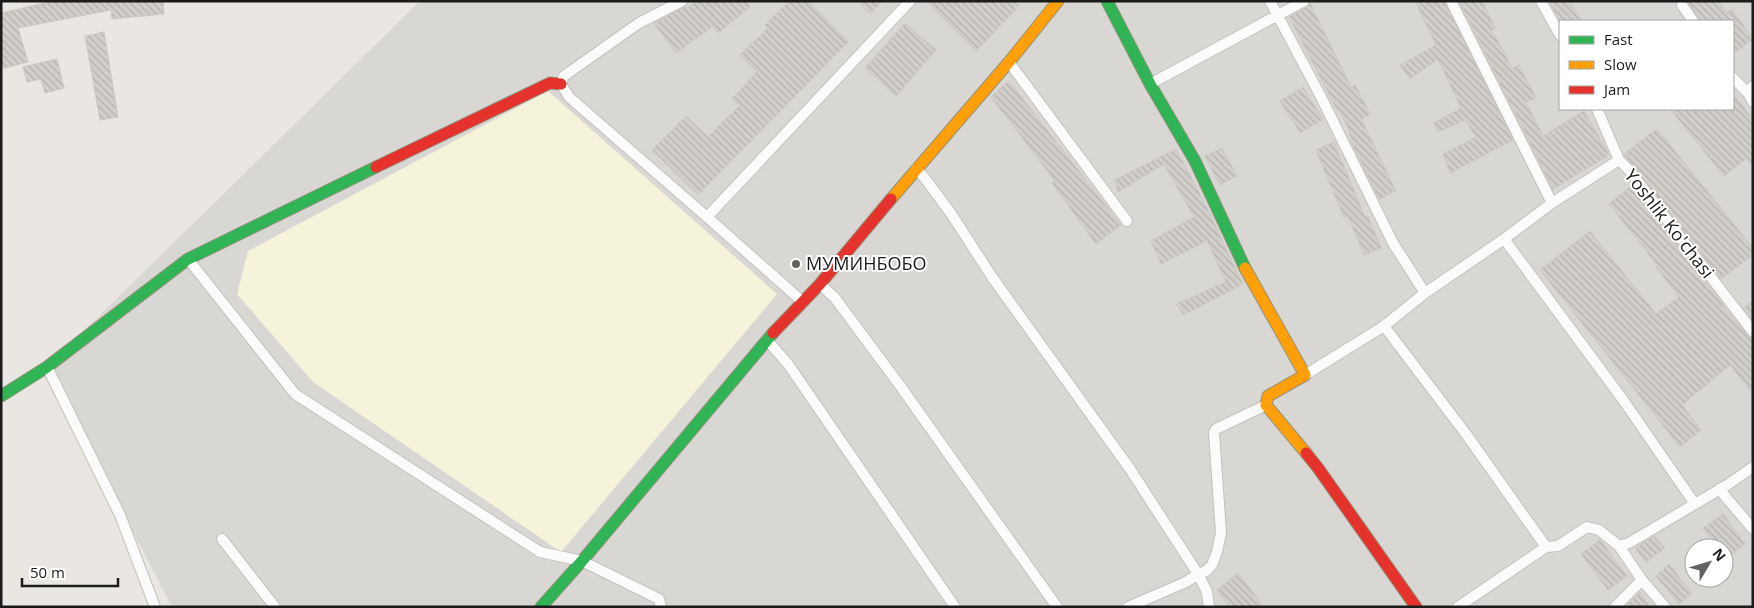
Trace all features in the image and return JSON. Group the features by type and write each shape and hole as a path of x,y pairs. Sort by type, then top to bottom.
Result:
{"street":[{"path":"682,1 640,23 564,76 561,84 568,97 803,302"},
{"path":"707,217 910,1"},
{"path":"541,607 582,561 767,340 820,284 1009,62 1058,1"},
{"path":"1107,1 1150,84 1195,161 1251,280 1305,375"},
{"path":"1270,1 1321,97 1393,243 1425,293"},
{"path":"1150,84 1304,1"},
{"path":"1451,1 1552,203"},
{"path":"1542,2 1559,33"},
{"path":"1682,5 1692,20"},
{"path":"1009,62 1127,220"},
{"path":"1734,79 1751,94"},
{"path":"1,396 48,367 188,259 550,83 561,84"},
{"name":"Yoshlik Ko'chasi","path":"1597,110 1619,160 1629,170 1753,332"},
{"path":"1266,405 1268,396 1384,326 1425,293 1504,239 1552,203 1619,160"},
{"path":"916,169 952,215 992,277 1130,469 1198,574 1207,592 1209,607"},
{"path":"1504,239 1622,397 1695,504"},
{"path":"188,259 295,394 540,552 582,561 659,599 661,607"},
{"path":"820,284 835,298 901,387 1057,607"},
{"path":"1384,326 1466,434 1546,546"},
{"path":"767,340 788,364 955,607"},
{"path":"48,367 120,515 155,607"},
{"path":"1128,607 1206,572 1212,565 1218,552 1221,533 1214,433 1216,429 1266,405"},
{"path":"1266,405 1318,468 1416,607"},
{"path":"1619,546 1629,543 1753,467"},
{"path":"1719,489 1753,529"},
{"path":"1458,607 1546,546 1558,546 1587,527 1599,530 1619,546 1642,580 1664,607"},
{"path":"222,539 275,607"},
{"path":"1615,607 1642,580"}],"shaded area":[{"path":"420,1 1753,1 1753,607 172,607 47,367"},
{"path":"548,91 777,294 561,552 313,382 237,294 248,251"}],"building":[{"path":"54,1 163,1 164,14 112,19 111,10 18,28 28,62 1,69 1,13"},
{"path":"696,1 746,1 750,7 718,33 713,26 676,53 654,23 686,6 688,8"},
{"path":"789,1 808,1 848,42 698,195 652,150 686,116 708,137 739,106 732,99 757,72 740,55 768,28 765,25"},
{"path":"858,1 883,1 870,14"},
{"path":"926,1 1014,1 1019,6 976,51"},
{"path":"1415,1 1444,1 1513,140 1450,173 1443,154 1476,137 1465,120 1438,132 1433,123 1461,108 1438,59 1410,79 1400,65 1436,45"},
{"path":"1459,1 1482,1 1495,28 1492,30 1512,68 1519,65 1536,98 1526,102 1543,136 1584,111 1609,155 1553,189"},
{"path":"1553,1 1569,1 1581,20 1559,20 1550,3"},
{"path":"1688,1 1719,1 1727,13 1732,9 1753,39 1734,53 1734,20 1699,20"},
{"path":"1310,3 1351,87 1355,85 1370,114 1361,119 1396,191 1379,199 1351,141 1350,132 1289,17 1307,7"},
{"path":"905,23 936,50 896,96 865,68"},
{"path":"104,32 118,117 100,120 85,36"},
{"path":"57,59 64,88 45,93 41,79 27,82 23,67"},
{"path":"1009,81 1121,225 1096,244 1052,183 1055,181 991,97"},
{"path":"1303,87 1323,119 1300,133 1280,101"},
{"path":"1734,95 1753,119 1753,166 1747,158 1724,176 1671,110 1734,110"},
{"path":"1657,129 1753,248 1753,255 1721,279 1624,154"},
{"path":"1334,142 1365,217 1368,216 1381,248 1364,255 1348,216 1344,218 1316,150"},
{"path":"1222,148 1237,176 1220,185 1205,156"},
{"path":"1176,149 1208,210 1243,284 1184,315 1176,304 1226,282 1207,241 1161,264 1151,241 1194,217 1164,164 1118,192 1115,180"},
{"path":"1632,185 1732,317 1748,336 1753,339 1753,394 1730,365 1682,405 1701,430 1680,447 1540,270 1590,231 1656,314 1679,297 1656,267 1658,266 1609,204"},
{"path":"1753,301 1753,320 1743,308"},
{"path":"1723,514 1745,544 1734,552 1734,538 1710,538 1703,528"},
{"path":"1654,536 1665,548 1646,562 1635,548"},
{"path":"1600,540 1627,576 1608,590 1581,554"},
{"path":"1669,564 1684,583 1684,588 1688,588 1692,593 1679,604 1656,576"},
{"path":"1238,573 1264,607 1230,607 1217,590"},
{"path":"1640,592 1650,607 1625,607"}],"traffic: fast":[{"path":"1107,1 1150,84 1195,161 1245,268"},
{"path":"1,396 47,367 188,259 376,167"},
{"path":"541,607 582,561 773,333"}],"traffic: slow":[{"path":"891,199 1009,62 1058,1"},
{"path":"1245,268 1305,375 1268,396 1266,405 1306,453"}],"traffic: jam":[{"path":"376,167 550,83 561,84"},
{"path":"773,333 820,284 891,199"},
{"path":"1306,453 1416,607"}],"place":[{"name":"МУМИНБОБО","path":"796,264"}]}
